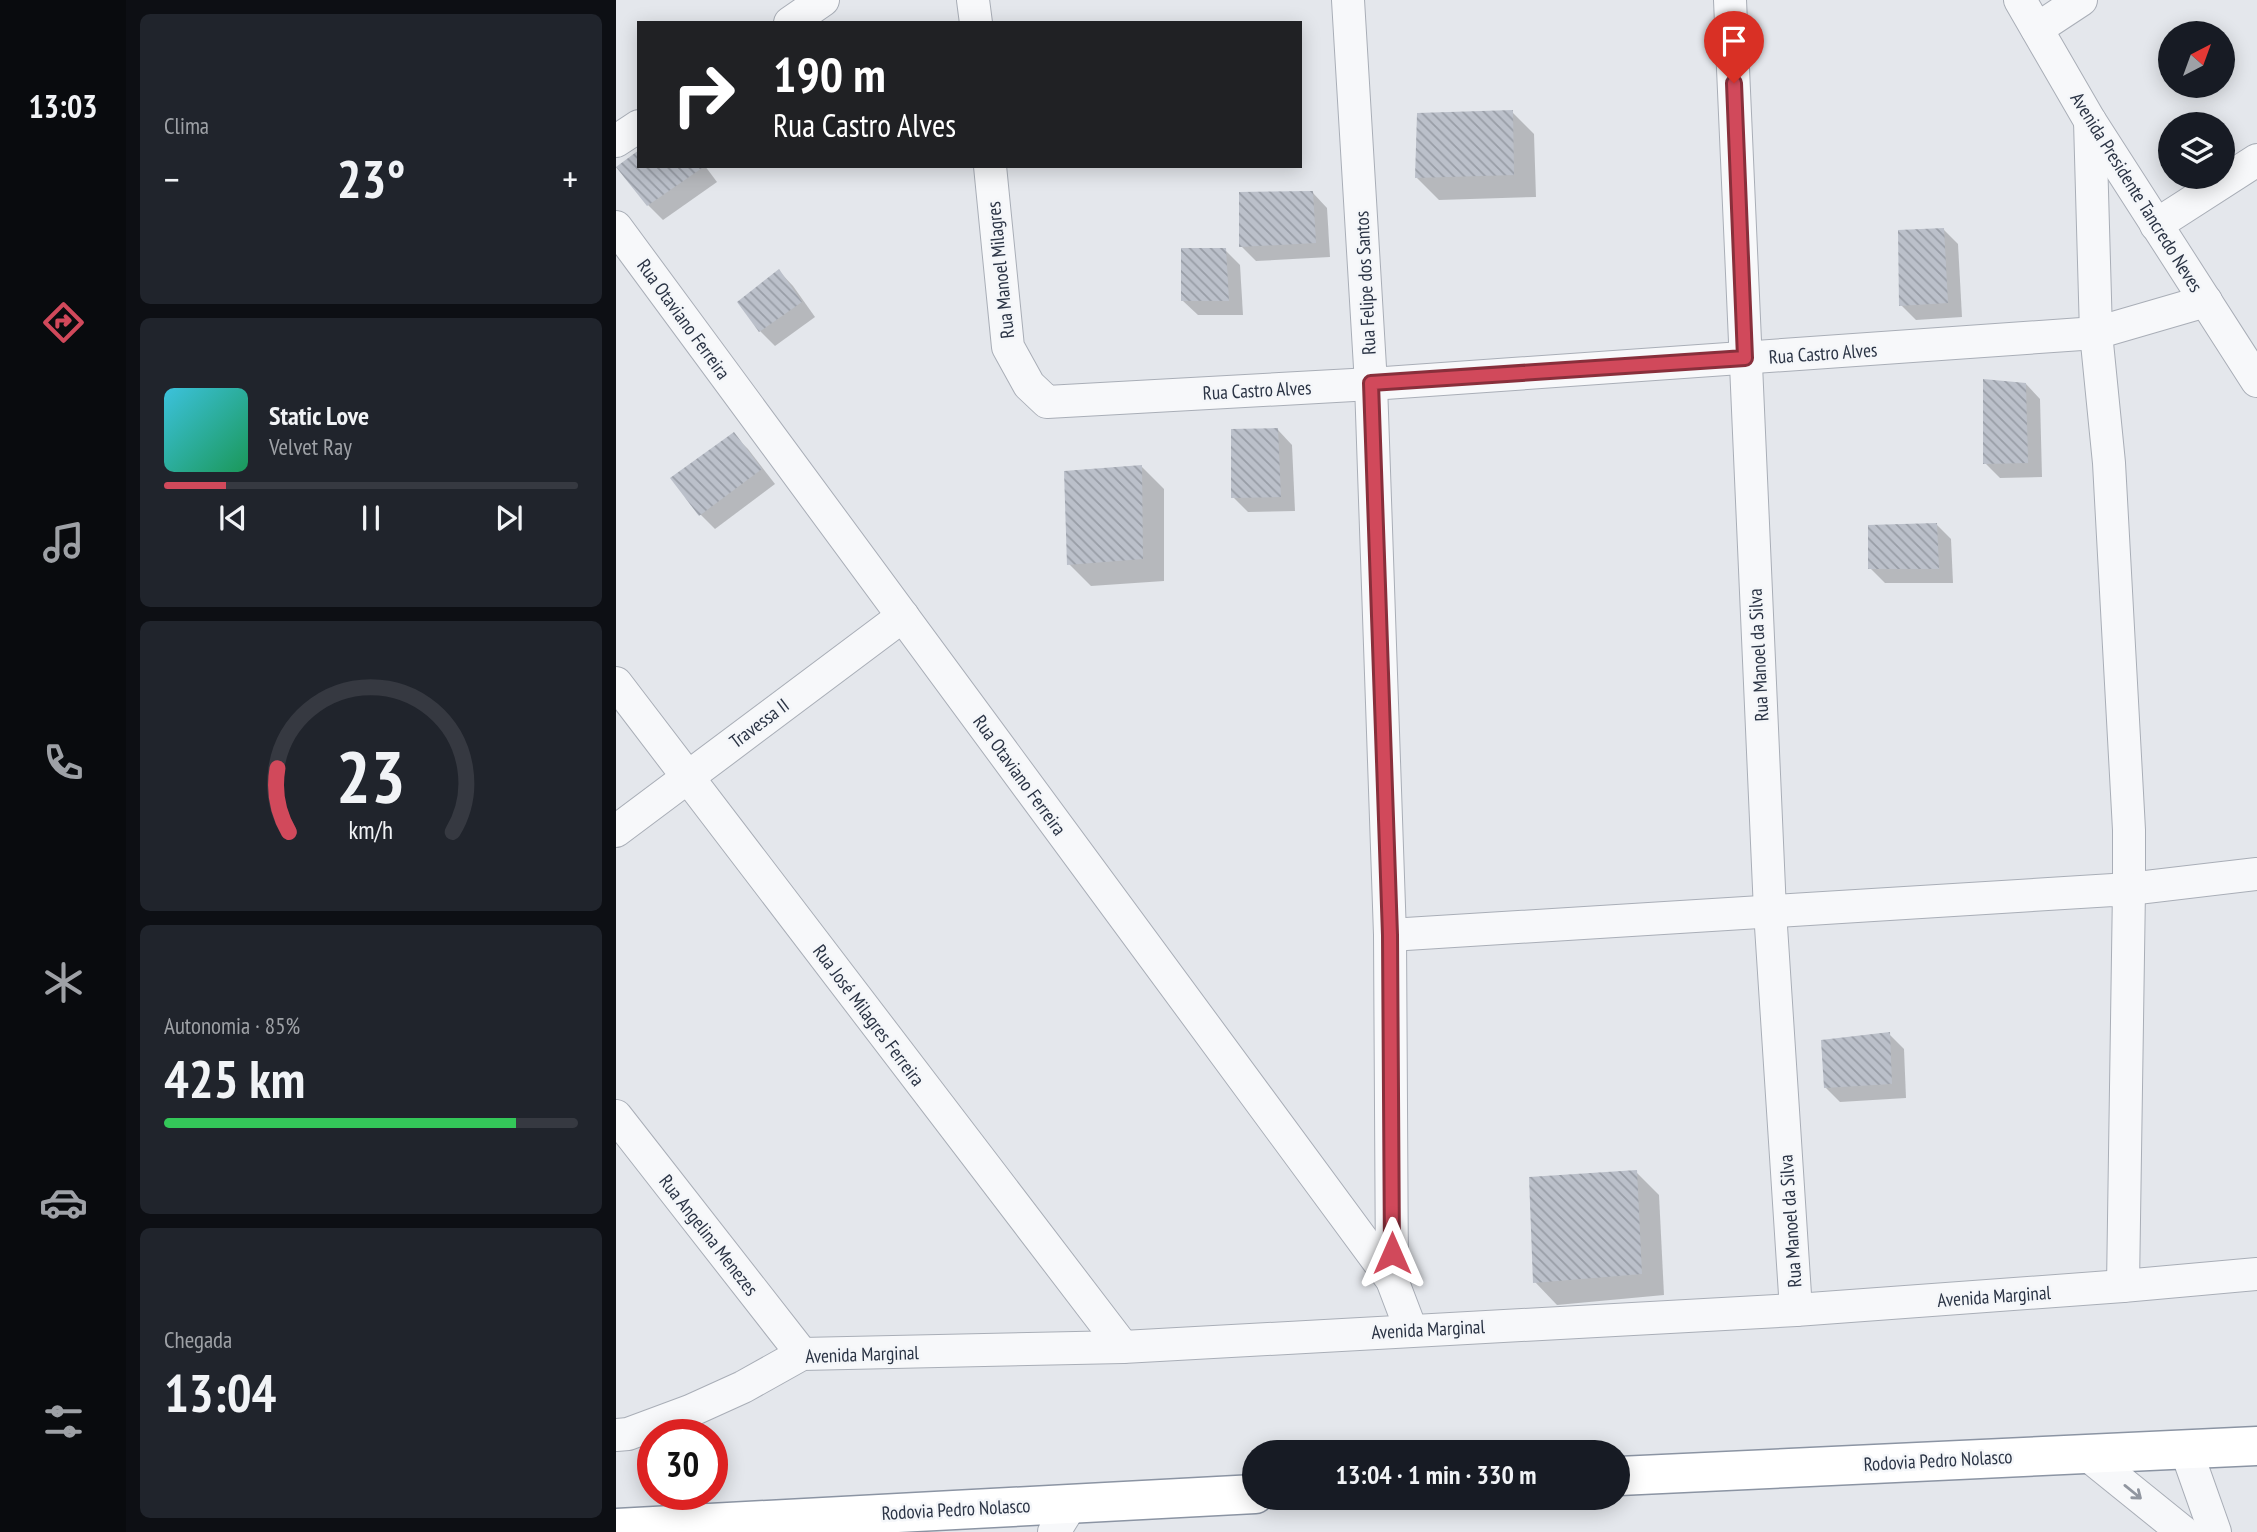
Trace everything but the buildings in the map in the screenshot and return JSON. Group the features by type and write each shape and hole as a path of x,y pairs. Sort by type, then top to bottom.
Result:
{"highway":[{"name":"Rodovia Pedro Nolasco","path":"1630,1475 2084,1452 2257,1446"},
{"name":"Rodovia Pedro Nolasco","path":"616,1528 706,1528 1063,1517 1242,1496"}],"street":[{"path":"793,21 823,0"},
{"path":"973,0 976,21"},
{"name":"Rua Felipe dos Santos","path":"1348,0 1371,383 1390,935 1392,1280"},
{"name":"Rua Manoel da Silva","path":"1730,0 1770,911 1796,1310"},
{"name":"Avenida Presidente Tancredo Neves","path":"2020,0 2090,121 2257,380"},
{"path":"2037,29 2081,0"},
{"path":"2090,121 2096,332 2109,463 2130,830 2123,1286"},
{"path":"616,141 637,127"},
{"path":"2156,225 2257,160"},
{"name":"Rua Manoel Milagres","path":"990,168 1008,346 1029,385 1047,402"},
{"name":"Rua Otaviano Ferreira","path":"616,227 1392,1280 1412,1330"},
{"name":"Rua Castro Alves","path":"1047,402 1371,383 2096,332 2206,301"},
{"name":"Travessa II","path":"616,831 903,616"},
{"name":"Rua José Milagres Ferreira","path":"616,683 1123,1347"},
{"path":"1390,935 2129,889 2257,874"},
{"name":"Rua Angelina Menezes","path":"616,1116 802,1354"},
{"name":"Avenida Marginal","path":"616,1435 628,1434 690,1411 743,1387 802,1354 1123,1347 1796,1310 2257,1274"},
{"path":"2186,1450 2215,1532"},
{"path":"2084,1452 2183,1532"}],"route":[{"path":"1392,1253 1390,935 1371,383 1745,358 1734,83"}]}
